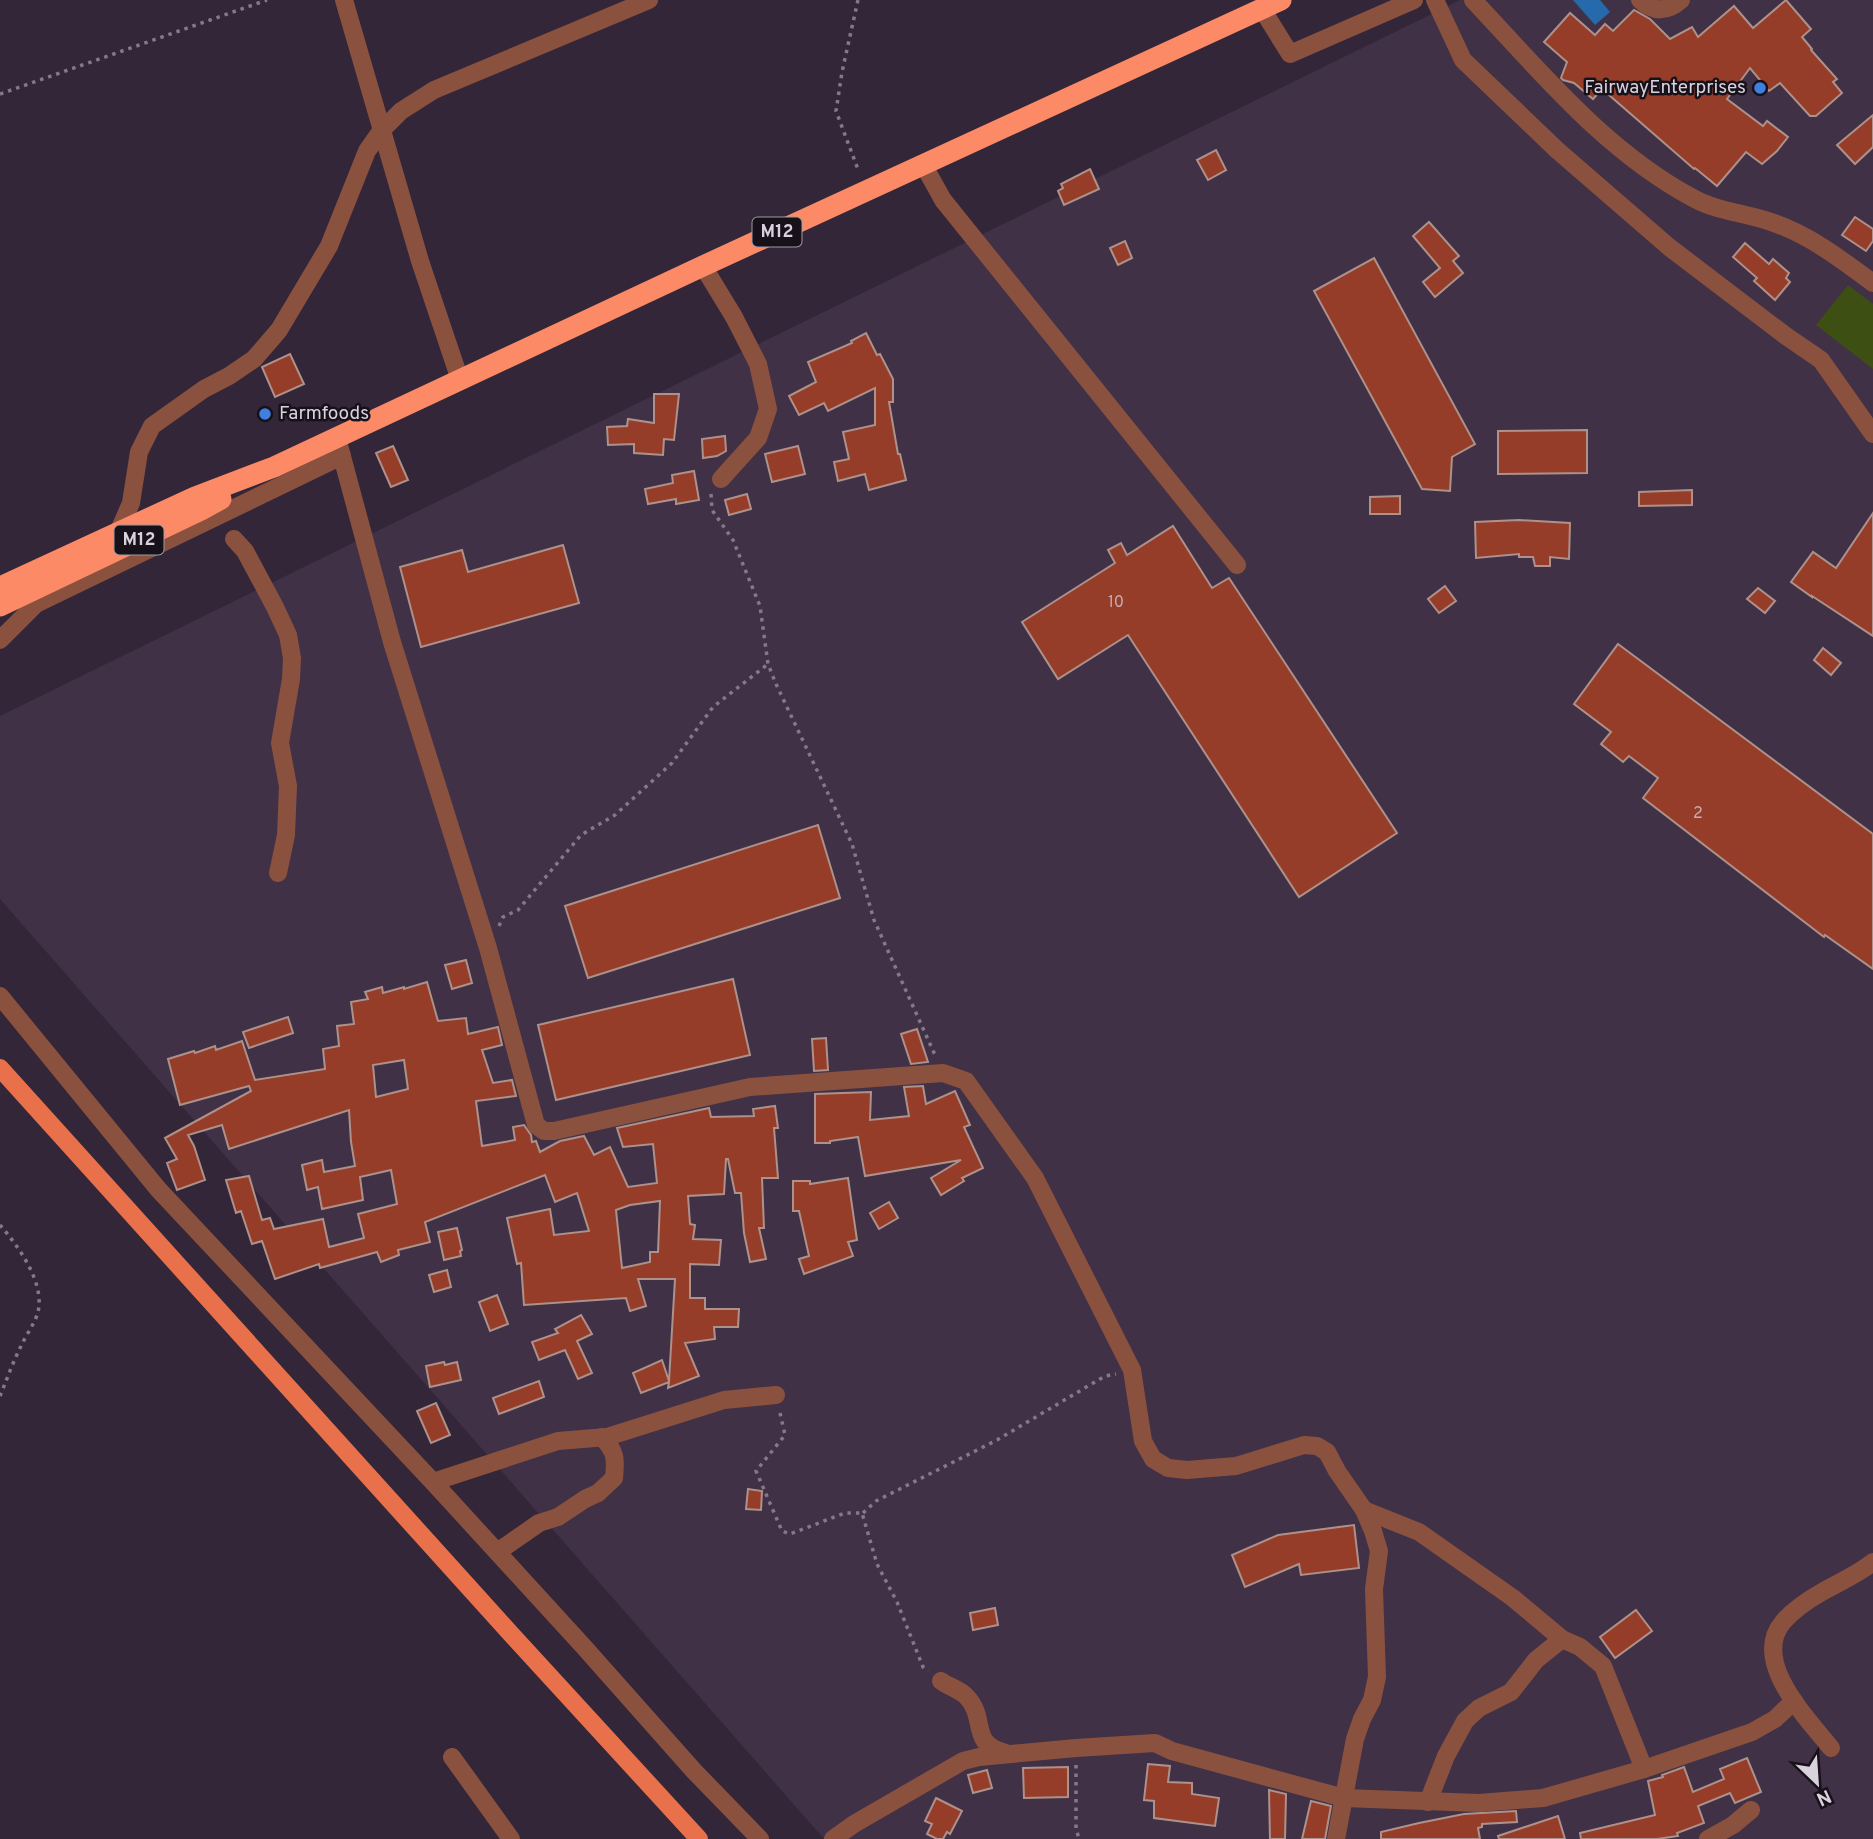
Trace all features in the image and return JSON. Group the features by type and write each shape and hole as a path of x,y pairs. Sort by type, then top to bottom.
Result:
{"highway":[{"name":"M12","path":"0,587 195,497 274,467 340,447 460,380 1271,5"},
{"name":"M12","path":"0,606 201,510 274,467"}],"main road":[{"path":"0,1068 699,1839"}],"street":[{"path":"344,0 420,261 460,380"},
{"path":"118,533 131,503 139,452 152,426 204,389 254,359 279,330 329,246 367,151 381,131 401,111 434,90 649,0"},
{"path":"1271,5 1290,54 1413,0"},
{"path":"1435,0 1463,60 1557,150 1669,247 1821,360 1873,434"},
{"path":"1474,0 1576,110 1648,171 1695,199 1731,212 1770,221 1800,233 1873,283"},
{"path":"1640,0 1646,6 1665,10 1674,7 1681,0"},
{"path":"923,164 943,200 1237,565"},
{"path":"703,266 758,364 768,409 758,438 721,479"},
{"path":"0,640 36,604 340,447 392,642 488,948 537,1125 544,1131 554,1130 750,1087 943,1073 966,1081 1035,1178 1132,1370 1143,1441 1153,1459 1168,1468 1188,1470 1236,1466 1304,1445 1317,1446 1326,1452 1364,1510 1379,1551 1374,1589 1377,1677 1372,1700 1355,1739 1336,1839"},
{"path":"234,539 245,551 275,607 288,635 292,658 292,679 280,743 288,786 286,835 278,873"},
{"path":"0,996 158,1189 433,1482 694,1772 760,1839"},
{"path":"433,1482 558,1441 602,1437 724,1400 776,1395"},
{"path":"503,1548 540,1523 558,1517 598,1493 614,1478 614,1449 602,1437"},
{"path":"1364,1510 1419,1532 1514,1598 1562,1639 1580,1647 1603,1666 1644,1769"},
{"path":"1831,1748 1781,1680 1772,1648 1775,1634 1781,1623 1791,1614 1873,1562"},
{"path":"1428,1802 1446,1756 1465,1721 1479,1708 1511,1692 1536,1660 1562,1639"},
{"path":"941,1681 966,1696 978,1716 982,1739 993,1750 1012,1754"},
{"path":"833,1839 963,1761 979,1757 1155,1743 1172,1751 1344,1798 1479,1803 1543,1798 1644,1769 1752,1732 1775,1719 1794,1701"},
{"path":"452,1758 512,1839"},
{"path":"1707,1839 1733,1825 1751,1810"}],"path":[{"path":"0,94 267,0"},
{"path":"858,0 836,111 866,190"},
{"path":"721,479 711,494 712,510 733,540 760,606 768,664 852,844 874,920 943,1073"},
{"path":"488,948 503,917 518,910 581,835 615,815 673,763 713,707 768,664"},
{"path":"0,1225 30,1269 36,1284 38,1311 0,1395"},
{"path":"776,1395 785,1435 755,1471 782,1531 790,1534 845,1513 862,1513 876,1501 997,1440 1105,1377 1132,1370"},
{"path":"862,1513 877,1564 897,1602 923,1667 941,1681"},
{"path":"1076,1748 1076,1828 1079,1839"}],"shaded area":[{"path":"1460,0 1873,0 1873,1839 824,1839 0,899 0,716"}],"green space":[{"path":"1848,285 1873,304 1873,369 1816,325"}],"water":[{"path":"1573,0 1600,0 1610,12 1595,25"}],"building":[{"path":"1786,0 1811,29 1802,37 1837,79 1833,82 1842,93 1816,116 1810,116 1780,83 1769,91 1750,68 1727,99 1763,126 1767,121 1788,137 1762,164 1746,152 1717,186 1602,89 1593,99 1574,83 1563,80 1561,78 1567,62 1544,42 1570,13 1595,35 1605,24 1613,31 1634,10 1650,19 1670,39 1692,27 1698,37 1734,6 1753,28"},
{"path":"1873,115 1873,147 1855,164 1837,145"},
{"path":"1216,150 1226,170 1208,180 1197,160"},
{"path":"1090,169 1099,189 1064,205 1058,191 1063,188 1061,184"},
{"path":"1855,217 1873,229 1873,241 1866,251 1842,235"},
{"path":"1429,222 1459,256 1453,261 1463,273 1435,297 1423,282 1440,268 1413,236"},
{"path":"1125,241 1132,258 1118,265 1110,248"},
{"path":"1745,243 1769,264 1773,259 1789,273 1786,278 1790,282 1775,300 1754,281 1757,278 1733,257"},
{"path":"1374,258 1475,444 1452,457 1450,491 1422,489 1314,291"},
{"path":"866,333 893,379 893,402 889,402 898,454 906,480 869,490 865,474 838,481 834,462 849,459 843,432 875,425 875,388 828,411 824,403 799,415 789,396 816,382 808,362 852,343 851,341"},
{"path":"290,354 304,384 275,397 262,367"},
{"path":"654,394 679,394 674,440 664,439 663,455 634,453 634,444 608,445 607,427 627,426 628,419 654,423"},
{"path":"1587,430 1587,473 1498,474 1498,431"},
{"path":"725,436 726,451 717,456 703,458 702,439"},
{"path":"393,446 408,480 391,487 376,453"},
{"path":"798,446 805,474 772,482 765,454"},
{"path":"694,471 699,500 676,504 676,499 648,504 645,489 673,483 672,475"},
{"path":"1692,490 1692,505 1639,506 1639,492"},
{"path":"747,494 751,509 729,515 725,500"},
{"path":"1400,496 1400,514 1370,514 1370,497"},
{"path":"1873,513 1873,636 1791,582 1813,552 1836,568"},
{"path":"1519,520 1570,523 1569,559 1550,557 1550,566 1535,566 1533,557 1519,557 1519,554 1476,558 1475,522"},
{"path":"1173,526 1212,588 1229,578 1397,833 1299,897 1128,635 1058,679 1022,622 1115,563 1108,550 1121,543 1127,555"},
{"path":"563,545 579,603 421,647 400,567 462,550 468,572"},
{"path":"1445,586 1456,601 1439,613 1428,599"},
{"path":"1758,588 1775,601 1765,613 1747,599"},
{"path":"1618,644 1873,834 1873,969 1825,935 1824,937 1643,798 1658,778 1629,756 1623,762 1601,744 1611,732 1574,704"},
{"path":"1823,648 1841,663 1831,675 1814,660"},
{"path":"818,825 840,898 588,978 565,906"},
{"path":"466,960 472,983 452,989 445,965"},
{"path":"733,979 750,1055 556,1100 538,1025"},
{"path":"427,982 438,1021 466,1018 468,1034 498,1027 502,1045 482,1050 493,1083 512,1080 516,1096 476,1101 482,1146 515,1140 513,1127 524,1125 532,1142 536,1141 540,1152 560,1141 584,1136 594,1155 610,1147 628,1187 657,1183 653,1144 623,1147 617,1128 709,1108 711,1117 754,1116 753,1109 775,1106 778,1178 762,1178 764,1228 759,1228 766,1259 750,1262 744,1233 741,1193 735,1193 728,1159 724,1194 688,1196 690,1224 695,1225 693,1239 721,1240 719,1265 690,1264 690,1298 705,1298 705,1309 739,1309 738,1327 714,1327 715,1339 685,1343 699,1376 668,1388 669,1382 641,1393 633,1373 662,1360 669,1381 675,1279 638,1279 646,1306 630,1311 626,1298 524,1305 521,1263 517,1264 507,1218 550,1209 554,1235 589,1231 577,1193 555,1202 545,1175 425,1222 430,1242 398,1250 399,1255 381,1262 377,1252 320,1268 319,1264 275,1279 262,1241 252,1244 241,1211 236,1213 226,1180 249,1176 262,1220 270,1218 274,1229 323,1219 329,1247 364,1238 358,1214 397,1204 391,1170 360,1177 363,1200 322,1209 318,1187 307,1190 302,1165 322,1160 324,1172 355,1166 349,1110 229,1149 222,1125 188,1135 205,1180 177,1190 167,1163 177,1159 165,1138 251,1091 249,1086 180,1105 168,1059 215,1046 216,1050 242,1041 255,1080 325,1069 323,1049 339,1046 337,1026 354,1024 351,1002 368,999 365,992 382,987 383,993","holes":["404,1060 408,1089 376,1097 373,1065","660,1201 658,1252 650,1252 650,1262 622,1268 616,1210"]},
{"path":"288,1017 293,1033 249,1048 243,1032"},
{"path":"917,1029 928,1062 911,1064 901,1034"},
{"path":"826,1038 828,1070 814,1071 812,1039"},
{"path":"923,1086 926,1104 955,1091 970,1125 964,1127 983,1168 962,1178 964,1181 941,1195 931,1178 961,1160 865,1176 858,1137 815,1143 815,1094 871,1092 870,1120 909,1116 904,1087"},
{"path":"848,1178 857,1240 848,1242 853,1256 804,1274 799,1259 809,1256 799,1211 793,1211 793,1181 810,1181 810,1184"},
{"path":"889,1202 898,1218 879,1229 870,1213"},
{"path":"457,1228 461,1256 444,1260 438,1232"},
{"path":"447,1270 451,1287 434,1292 429,1275"},
{"path":"497,1295 508,1324 490,1331 479,1302"},
{"path":"581,1315 592,1334 577,1341 592,1373 578,1379 565,1350 539,1360 532,1342 558,1333 555,1329"},
{"path":"444,1362 445,1365 457,1362 461,1380 430,1387 426,1366"},
{"path":"539,1381 544,1397 499,1414 493,1398"},
{"path":"436,1403 450,1435 431,1443 417,1411"},
{"path":"748,1489 762,1491 761,1510 746,1509"},
{"path":"1354,1525 1359,1568 1301,1575 1299,1564 1245,1587 1232,1555 1278,1535"},
{"path":"995,1608 998,1625 973,1630 970,1613"},
{"path":"1636,1610 1652,1631 1615,1658 1600,1637"},
{"path":"1747,1758 1761,1792 1735,1803 1730,1793 1698,1806 1704,1823 1677,1833 1678,1836 1657,1839 1581,1839 1580,1833 1655,1815 1648,1781 1684,1767 1693,1792 1724,1779 1720,1769"},
{"path":"1148,1764 1170,1766 1168,1782 1192,1783 1192,1794 1219,1798 1215,1826 1154,1818 1154,1801 1144,1800"},
{"path":"1068,1767 1068,1797 1024,1798 1023,1768"},
{"path":"987,1770 992,1788 973,1793 968,1775"},
{"path":"1269,1790 1286,1794 1285,1839 1270,1839"},
{"path":"936,1798 962,1811 950,1834 947,1832 943,1839 927,1834 932,1824 925,1821"},
{"path":"1311,1801 1331,1806 1325,1839 1302,1839"},
{"path":"1516,1811 1517,1822 1482,1824 1482,1827 1478,1828 1480,1839 1381,1839 1381,1832 1419,1823 1464,1814"},
{"path":"1558,1816 1565,1839 1499,1839 1498,1836"}],"place":[{"name":"FairwayEnterprises","path":"1760,88"},
{"name":"Farmfoods","path":"265,414"}]}
